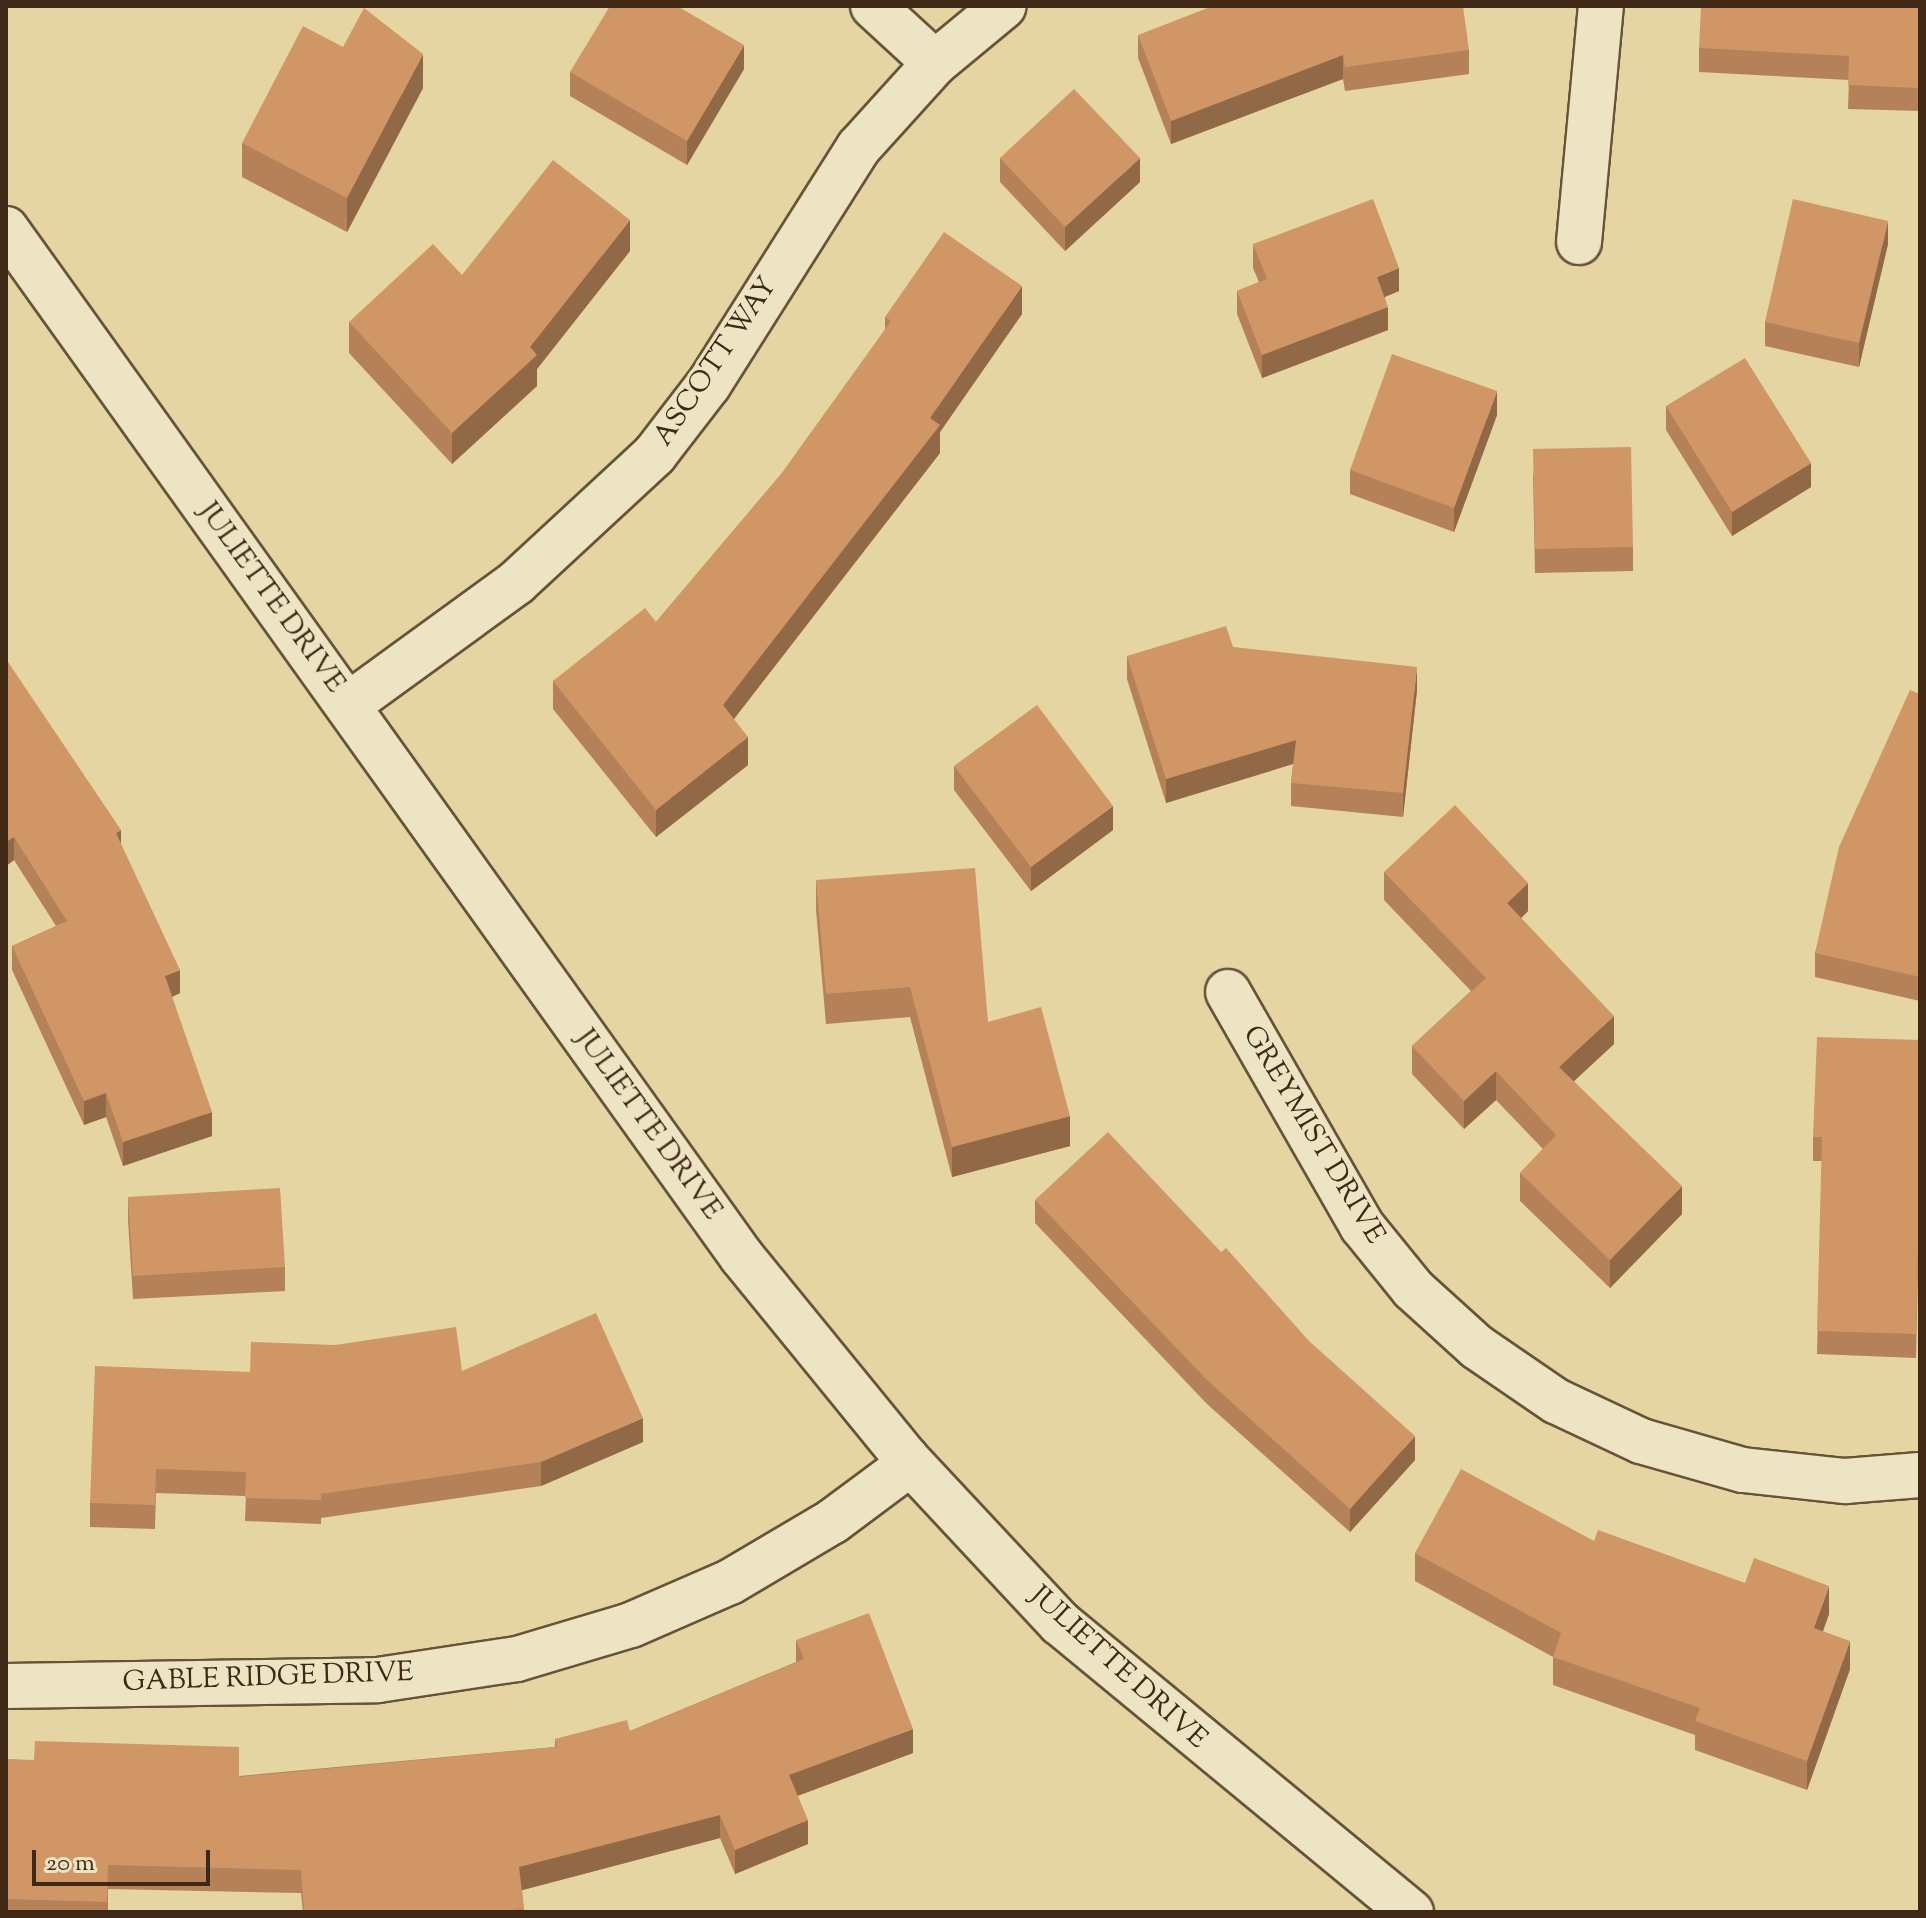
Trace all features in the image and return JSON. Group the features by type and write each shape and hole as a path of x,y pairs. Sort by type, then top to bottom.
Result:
{"street":[{"path":"873,6 935,63"},
{"name":"ASCOTT WAY","path":"348,705 517,582 655,454 709,384 859,147 935,63 1004,6"},
{"path":"1579,242 1601,6"},
{"name":"JULIETTE DRIVE","path":"6,229 742,1257 906,1458 1060,1623 1411,1912"},
{"name":"GREYMIST DRIVE","path":"1228,992 1362,1226 1413,1289 1477,1347 1556,1401 1641,1441 1743,1470 1845,1481 1920,1475"},
{"name":"GABLE RIDGE DRIVE","path":"6,1686 378,1680 517,1659 631,1625 730,1582 833,1521 896,1474 906,1458"}],"building":[{"path":"610,6 677,6 744,45 687,141 570,72"},
{"path":"1213,6 1463,6 1469,50 1345,67 1343,55 1171,121 1138,35"},
{"path":"1701,6 1920,6 1920,88 1848,85 1849,56 1699,48"},
{"path":"364,8 423,54 347,198 242,143 303,26 343,47"},
{"path":"1074,89 1140,158 1065,227 1000,158"},
{"path":"553,160 630,220 530,347 537,355 452,433 349,322 433,244 462,275"},
{"path":"1373,199 1399,268 1377,277 1388,307 1262,355 1237,291 1267,279 1253,244"},
{"path":"1793,199 1888,221 1859,343 1765,322"},
{"path":"944,232 1022,286 930,418 940,425 723,705 748,737 656,810 553,681 645,608 656,622 782,473 891,321 885,317"},
{"path":"1392,354 1497,391 1454,508 1350,470"},
{"path":"1745,358 1811,463 1732,512 1666,406"},
{"path":"1631,447 1633,547 1535,549 1533,449"},
{"path":"1226,626 1233,647 1417,667 1403,793 1291,783 1296,740 1166,779 1127,656"},
{"path":"6,659 121,830 116,833 180,970 165,976 212,1112 123,1142 106,1093 84,1101 12,946 67,921 14,837 6,842"},
{"path":"1910,690 1920,694 1920,977 1815,953 1839,847"},
{"path":"1037,705 1113,806 1031,867 954,766"},
{"path":"1455,805 1528,883 1507,903 1614,1016 1559,1067 1682,1186 1610,1260 1520,1173 1556,1135 1496,1071 1464,1101 1412,1046 1486,978 1384,872"},
{"path":"975,868 988,1022 1041,1007 1070,1116 952,1147 910,987 826,994 816,880"},
{"path":"1817,1037 1920,1040 1916,1334 1817,1331 1822,1137 1813,1137"},
{"path":"1108,1132 1221,1252 1226,1248 1309,1341 1415,1436 1350,1509 1207,1380 1035,1200"},
{"path":"280,1188 285,1267 133,1276 128,1197"},
{"path":"596,1313 643,1418 541,1462 321,1494 321,1500 245,1498 246,1472 156,1469 155,1505 90,1503 95,1366 250,1372 251,1342 335,1345 456,1327 462,1371"},
{"path":"1461,1469 1594,1541 1598,1530 1745,1583 1754,1558 1829,1586 1814,1628 1850,1641 1807,1761 1695,1721 1700,1708 1553,1657 1561,1633 1415,1553"},
{"path":"869,1613 913,1729 789,1775 808,1820 735,1850 720,1815 519,1867 524,1909 486,1912 304,1912 301,1870 108,1865 107,1902 6,1899 6,1759 34,1760 35,1741 239,1747 239,1777 557,1747 555,1739 627,1720 630,1731 804,1659 796,1640"}]}
